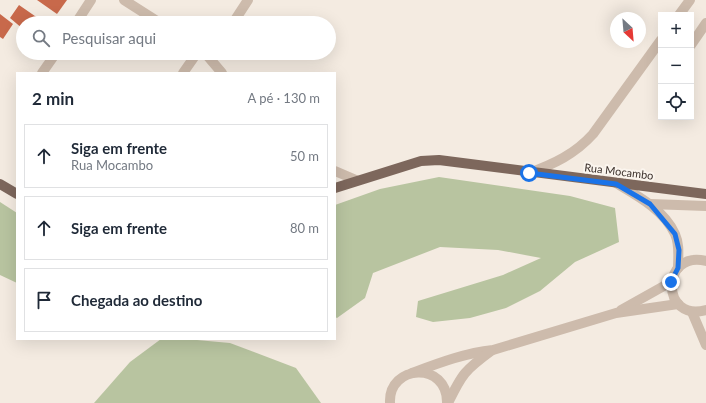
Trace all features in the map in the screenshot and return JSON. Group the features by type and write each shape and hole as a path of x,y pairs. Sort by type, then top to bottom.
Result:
{"main road":[{"name":"Rua Mocambo","path":"336,188 356,180 421,162 439,160 529,173 706,194"},
{"path":"0,184 16,193"}],"street":[{"path":"81,16 91,0"},
{"path":"124,0 149,16"},
{"path":"238,16 248,0"},
{"path":"681,12 690,0"},
{"path":"694,41 706,23"},
{"path":"529,173 565,158 585,143 658,44"},
{"path":"43,72 51,60"},
{"path":"184,72 192,60"},
{"path":"213,60 221,72"},
{"path":"336,171 356,180"},
{"path":"616,184 650,204 675,234 679,250 678,268 671,282 616,313"},
{"path":"650,204 706,206"},
{"path":"678,268 692,260 706,261"},
{"path":"671,282 674,297 678,304 692,312 706,345"},
{"path":"390,403 391,392 396,383 403,377 453,358 493,350 616,313 678,304"},
{"path":"692,312 706,310"},
{"path":"448,403 460,378 467,369 493,350"},
{"path":"412,373 426,373 438,380 444,387 448,403"}],"green space":[{"path":"439,177 570,196 615,208 619,242 575,262 540,291 506,308 470,318 433,322 416,317 418,301 503,275 541,258 498,250 440,247 373,273 365,298 337,318 336,205 380,189"},
{"path":"0,202 16,212 16,283 0,275"},
{"path":"160,340 197,340 230,343 296,368 321,403 94,403 130,362"}],"building":[{"path":"37,0 67,0 57,14"},
{"path":"19,5 35,16 16,16 16,23 10,18"},
{"path":"0,14 13,24 3,39 0,37"}],"route":[{"path":"529,173 616,184 650,204 675,234 679,250 678,268 671,282"}]}
